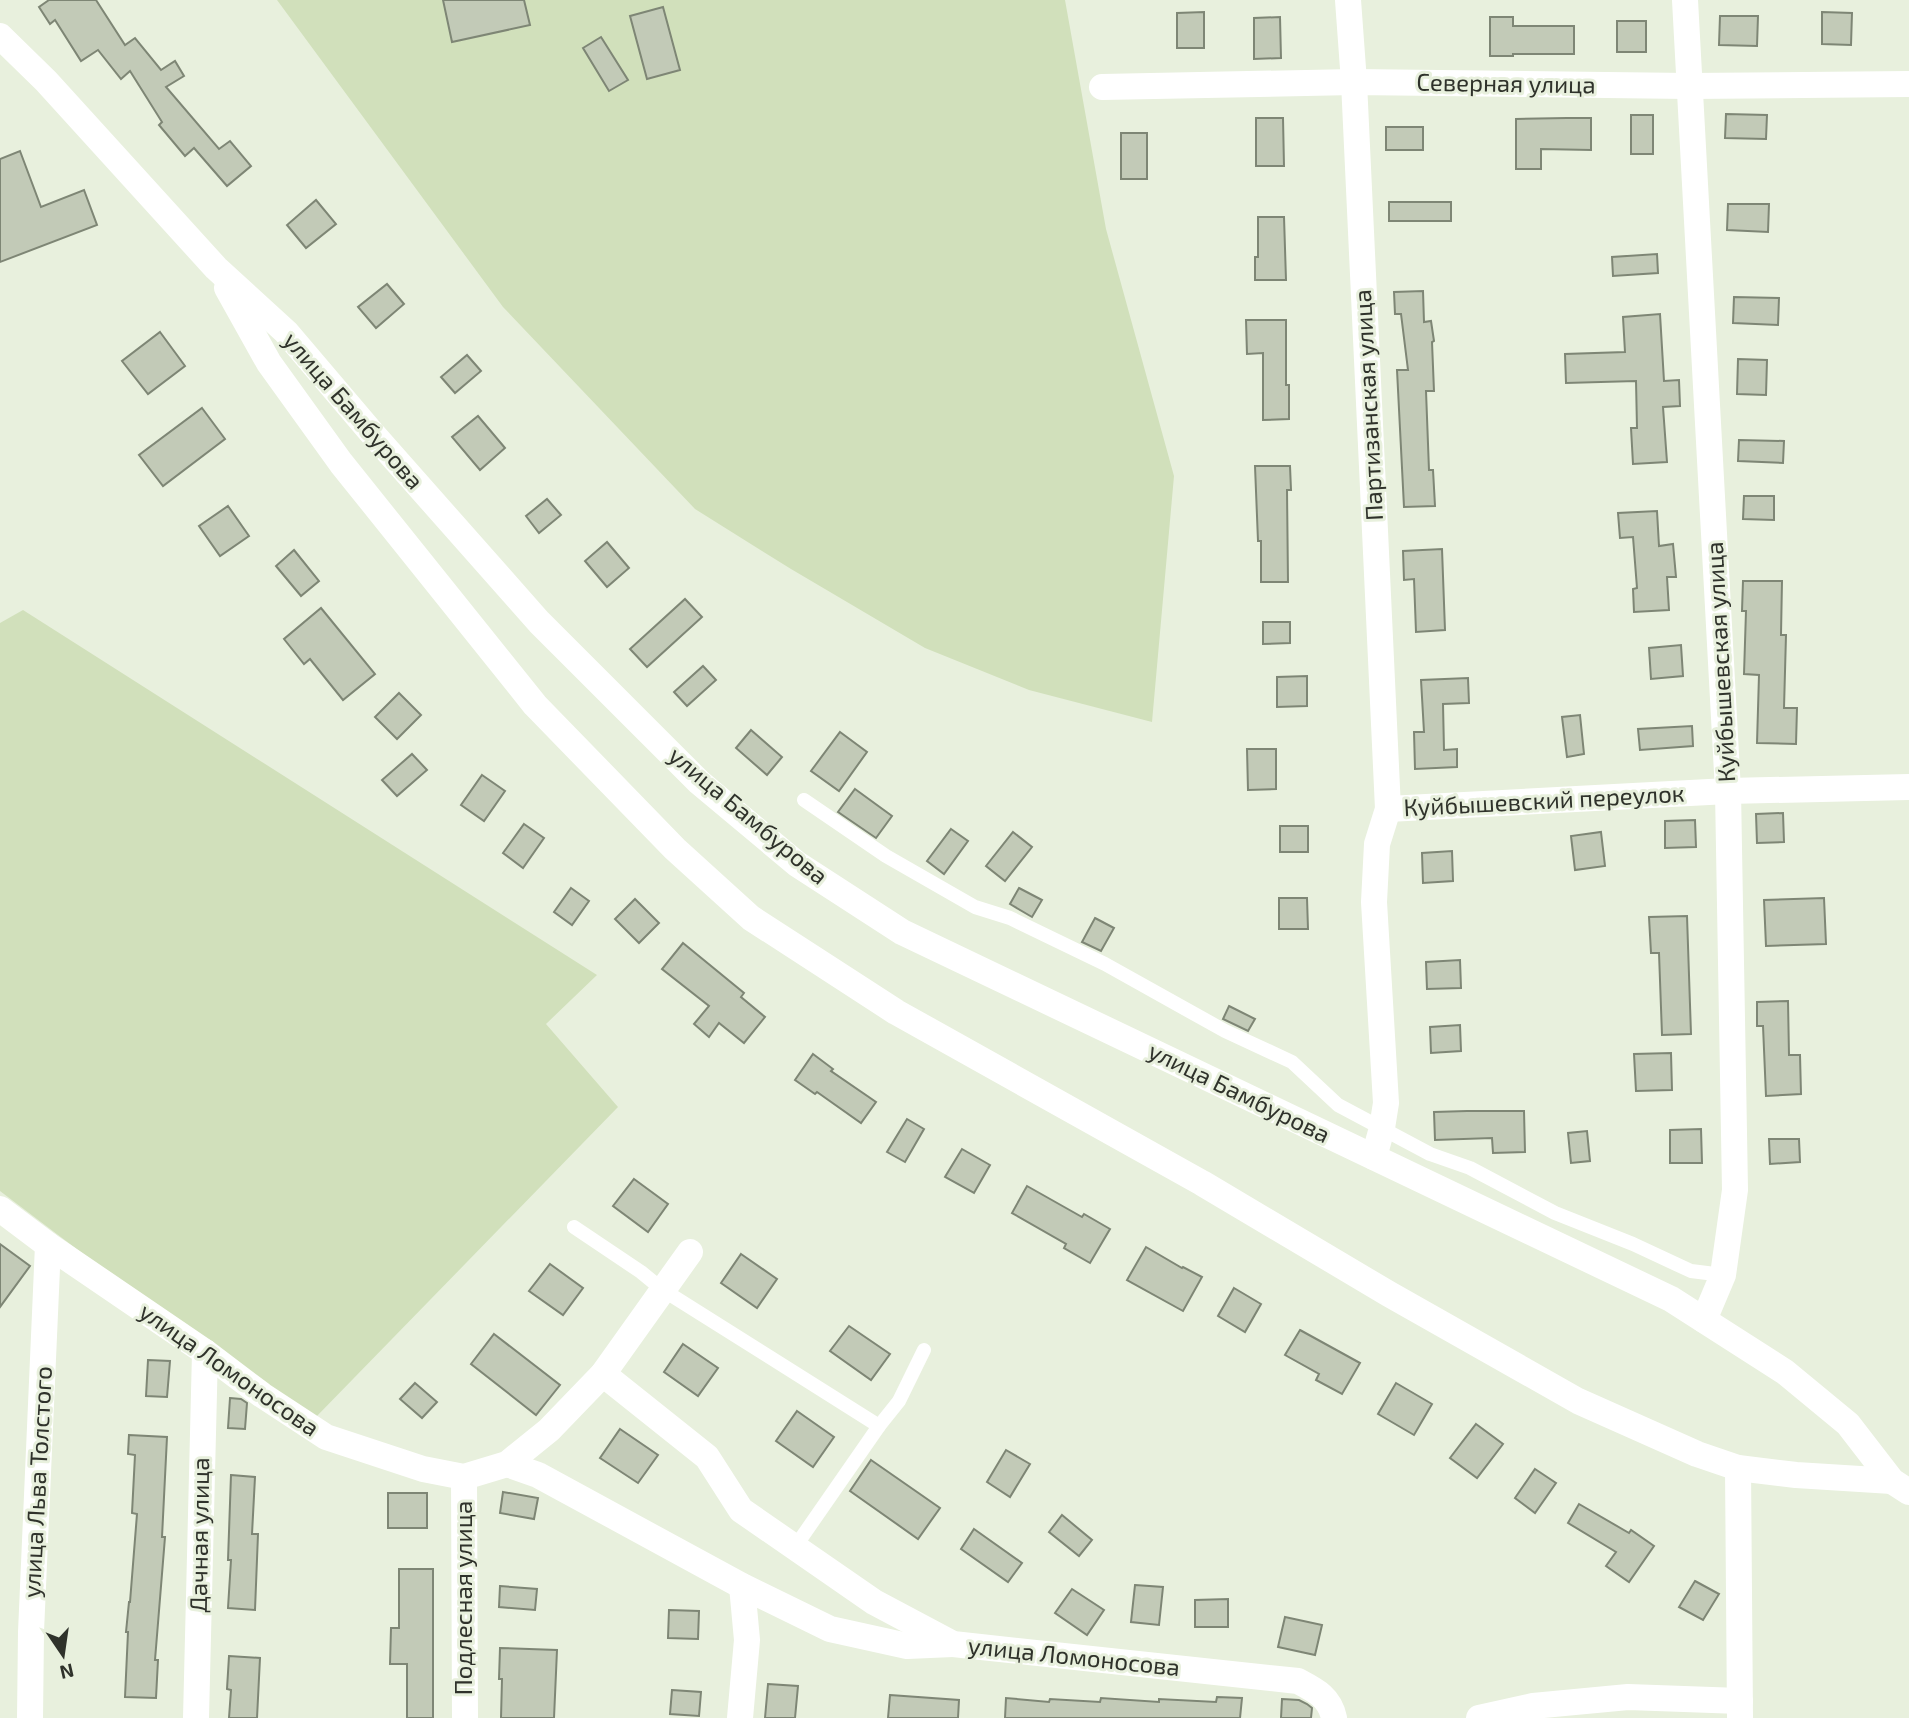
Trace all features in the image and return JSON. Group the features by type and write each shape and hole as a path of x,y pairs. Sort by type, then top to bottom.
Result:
{"street":[{"name":"Партизанская улица","path":"1348,0 1388,809"},
{"name":"Куйбышевская улица","path":"1685,0 1728,791 1735,1190 1723,1275 1704,1320"},
{"name":"улица Бамбурова","path":"0,36 46,81 216,268 286,332 539,622 699,782 797,864 902,932 1671,1299 1785,1372 1847,1424 1900,1487"},
{"name":"Северная улица","path":"1102,87 1354,82 1689,86 1909,84"},
{"path":"216,268 270,363 341,464 535,705 675,849 751,918 896,1012 1202,1183 1578,1401 1697,1454 1738,1468 1900,1487"},
{"name":"Куйбышевский переулок","path":"1388,809 1728,791 1909,787"},
{"path":"1374,1157 1386,1102 1374,902 1377,844 1388,809"},
{"name":"улица Ломоносова","path":"0,1209 262,1395 326,1437 423,1469 464,1477 507,1464 549,1430 603,1374 706,1457 741,1510 874,1602 953,1644 1298,1681 1321,1693 1334,1718"},
{"name":"улица Льва Толстого","path":"30,1718 31,1632 48,1245"},
{"path":"603,1374 690,1252"},
{"name":"Дачная улица","path":"196,1718 205,1352"},
{"path":"507,1464 538,1475 742,1586 830,1629 907,1646 953,1644"},
{"path":"1479,1718 1533,1706 1628,1697 1740,1709 1738,1468"},
{"name":"Подлесная улица","path":"464,1477 465,1718"},
{"path":"740,1718 747,1640 742,1586"}],"lane":[{"path":"804,800 886,856 975,908 1010,918 1105,964 1225,1031 1292,1062 1338,1105 1430,1154 1470,1168 1555,1213 1691,1271 1723,1275"},
{"path":"574,1227 663,1290 879,1426"},
{"path":"795,1547 899,1401 924,1350"}],"green space":[{"path":"277,0 1065,0 1106,229 1174,476 1152,722 1029,690 925,648 695,509 503,307"},
{"path":"23,610 597,975 546,1024 618,1107 316,1417 148,1303 0,1191 0,623"}],"building":[{"path":"49,0 96,0 125,45 135,38 161,70 175,61 184,76 166,87 219,149 230,141 251,166 227,186 194,148 185,156 159,125 162,122 130,71 121,79 98,50 81,61 55,20 50,24 39,7"},
{"path":"443,0 524,0 530,25 452,42"},
{"path":"663,7 680,70 647,79 630,16"},
{"path":"1204,12 1204,48 1177,48 1177,13"},
{"path":"1822,12 1852,13 1851,45 1822,44"},
{"path":"1720,16 1758,16 1757,46 1719,45"},
{"path":"1280,17 1281,58 1254,59 1254,18"},
{"path":"1490,17 1513,17 1513,26 1574,26 1574,54 1490,56"},
{"path":"1617,21 1646,21 1646,52 1617,52"},
{"path":"601,37 628,80 609,91 583,48"},
{"path":"1726,114 1767,115 1766,139 1725,138"},
{"path":"1631,115 1653,115 1653,154 1631,154"},
{"path":"1256,118 1283,118 1284,166 1256,166"},
{"path":"1591,118 1591,150 1541,149 1541,169 1516,169 1516,119"},
{"path":"1386,127 1423,127 1423,150 1386,150"},
{"path":"1121,133 1147,133 1147,179 1121,179"},
{"path":"20,151 41,207 84,190 97,225 0,262 0,159"},
{"path":"316,200 336,224 306,248 287,225"},
{"path":"1389,202 1451,202 1451,221 1389,221"},
{"path":"1728,204 1769,204 1768,232 1727,230"},
{"path":"1258,217 1284,217 1286,280 1255,280"},
{"path":"1657,254 1658,273 1613,276 1612,257"},
{"path":"387,284 404,304 376,328 358,307"},
{"path":"1423,291 1424,322 1431,321 1434,341 1434,391 1426,391 1429,470 1433,470 1435,506 1404,507 1397,370 1408,370 1401,314 1395,314 1394,292"},
{"path":"1734,297 1779,298 1778,325 1733,323"},
{"path":"1660,314 1664,381 1679,380 1680,406 1663,407 1667,462 1633,464 1631,428 1637,428 1636,381 1566,383 1565,354 1625,352 1623,317"},
{"path":"1246,320 1286,320 1289,419 1263,420 1263,353 1247,354"},
{"path":"160,332 185,366 148,394 122,361"},
{"path":"467,355 481,371 455,393 441,377"},
{"path":"1738,359 1767,360 1766,395 1737,394"},
{"path":"202,408 225,439 163,486 139,455"},
{"path":"478,416 505,448 480,470 452,437"},
{"path":"1739,440 1784,441 1783,463 1738,461"},
{"path":"1255,466 1290,466 1291,490 1287,490 1288,582 1261,582 1261,541 1258,541"},
{"path":"1744,496 1774,496 1774,520 1743,519"},
{"path":"547,499 561,515 539,533 526,516"},
{"path":"228,506 249,536 220,556 199,526"},
{"path":"1657,511 1659,546 1673,544 1676,577 1667,577 1669,610 1634,612 1633,589 1637,588 1633,537 1620,538 1618,513"},
{"path":"607,542 629,568 607,587 585,561"},
{"path":"1442,549 1445,630 1416,632 1414,579 1404,580 1403,551"},
{"path":"294,550 319,581 301,596 276,566"},
{"path":"1743,581 1782,581 1781,635 1786,635 1784,708 1797,708 1796,744 1757,743 1759,675 1744,674 1746,611 1742,611"},
{"path":"685,599 702,617 647,667 630,649"},
{"path":"321,608 375,674 343,700 310,659 304,664 284,639"},
{"path":"1263,622 1290,622 1290,643 1263,644"},
{"path":"1681,645 1683,676 1651,679 1649,648"},
{"path":"703,666 716,680 687,706 674,692"},
{"path":"1307,676 1307,706 1277,707 1277,677"},
{"path":"1468,678 1469,703 1443,704 1444,750 1457,749 1457,767 1415,769 1414,732 1424,732 1421,680"},
{"path":"399,693 421,715 397,739 375,717"},
{"path":"1580,715 1584,754 1567,757 1562,717"},
{"path":"1692,726 1693,746 1640,750 1638,729"},
{"path":"751,730 782,757 767,775 736,748"},
{"path":"840,732 867,752 839,791 811,771"},
{"path":"1247,749 1276,749 1276,789 1248,790"},
{"path":"412,754 427,770 397,796 382,780"},
{"path":"482,775 505,791 484,821 461,805"},
{"path":"855,789 892,816 876,838 838,812"},
{"path":"1783,813 1784,842 1757,843 1756,814"},
{"path":"1695,820 1696,847 1665,848 1665,821"},
{"path":"524,824 544,838 523,868 503,853"},
{"path":"1280,826 1308,826 1308,852 1280,852"},
{"path":"951,829 968,841 944,874 927,861"},
{"path":"1013,832 1032,847 1005,881 986,866"},
{"path":"1601,832 1605,866 1575,870 1571,836"},
{"path":"1452,851 1453,881 1423,883 1422,853"},
{"path":"571,888 589,901 572,925 554,912"},
{"path":"1019,888 1042,900 1032,917 1010,904"},
{"path":"1279,898 1307,898 1308,929 1279,929"},
{"path":"1824,898 1826,944 1766,946 1764,900"},
{"path":"635,899 659,923 639,943 615,919"},
{"path":"1687,916 1691,1034 1662,1035 1659,953 1651,953 1649,917"},
{"path":"1095,918 1114,928 1101,951 1082,942"},
{"path":"683,943 744,993 741,997 765,1017 744,1043 719,1023 709,1037 694,1024 709,1006 662,969"},
{"path":"1460,960 1461,988 1427,989 1426,962"},
{"path":"1788,1001 1789,1055 1800,1055 1801,1094 1766,1096 1763,1026 1757,1026 1757,1002"},
{"path":"1229,1006 1255,1019 1248,1031 1223,1019"},
{"path":"1460,1025 1461,1051 1431,1053 1430,1027"},
{"path":"1671,1053 1672,1090 1636,1091 1634,1054"},
{"path":"813,1054 833,1069 831,1071 876,1102 861,1123 795,1080"},
{"path":"1524,1111 1525,1152 1493,1153 1492,1138 1435,1140 1434,1112"},
{"path":"907,1119 924,1129 905,1162 887,1152"},
{"path":"1701,1129 1702,1163 1670,1163 1670,1130"},
{"path":"1587,1131 1590,1161 1571,1163 1568,1133"},
{"path":"1769,1139 1799,1139 1800,1162 1770,1164"},
{"path":"962,1149 990,1165 974,1193 945,1177"},
{"path":"634,1179 668,1204 648,1232 613,1206"},
{"path":"1027,1186 1082,1217 1084,1214 1110,1229 1090,1263 1064,1248 1066,1244 1012,1213"},
{"path":"0,1244 30,1266 0,1307"},
{"path":"1146,1247 1202,1277 1183,1311 1127,1280"},
{"path":"741,1254 777,1279 757,1308 721,1283"},
{"path":"550,1264 583,1288 563,1315 529,1291"},
{"path":"1234,1288 1261,1304 1245,1332 1218,1316"},
{"path":"849,1326 890,1354 871,1380 830,1351"},
{"path":"1300,1330 1360,1363 1342,1394 1316,1380 1319,1374 1285,1355"},
{"path":"494,1334 560,1385 536,1415 471,1364"},
{"path":"683,1344 718,1368 698,1396 664,1372"},
{"path":"148,1360 170,1361 167,1397 146,1396"},
{"path":"415,1383 437,1402 422,1418 400,1399"},
{"path":"1396,1383 1432,1404 1414,1435 1378,1414"},
{"path":"230,1398 241,1399 247,1403 245,1429 228,1428"},
{"path":"797,1411 834,1437 813,1467 776,1441"},
{"path":"1476,1424 1503,1444 1477,1478 1450,1458"},
{"path":"620,1429 658,1455 638,1483 600,1458"},
{"path":"129,1435 167,1437 162,1537 165,1537 155,1660 158,1660 156,1698 125,1697 126,1632 137,1514 132,1513 135,1455 128,1454"},
{"path":"1006,1450 1030,1464 1010,1497 987,1482"},
{"path":"871,1460 940,1508 918,1539 850,1491"},
{"path":"1535,1469 1556,1483 1535,1513 1515,1498"},
{"path":"231,1475 255,1477 252,1534 258,1534 255,1610 228,1608"},
{"path":"503,1492 538,1498 534,1519 500,1513"},
{"path":"388,1493 427,1493 427,1528 388,1528"},
{"path":"1579,1504 1629,1533 1631,1530 1654,1546 1629,1582 1606,1566 1616,1552 1568,1523"},
{"path":"1062,1515 1092,1540 1079,1556 1049,1532"},
{"path":"974,1529 1022,1563 1008,1582 961,1549"},
{"path":"399,1569 433,1569 433,1718 407,1718 407,1664 390,1664 391,1628 399,1628"},
{"path":"1695,1581 1719,1594 1703,1620 1679,1607"},
{"path":"1135,1585 1163,1587 1159,1625 1131,1622"},
{"path":"500,1586 537,1589 535,1610 499,1607"},
{"path":"1072,1589 1104,1610 1087,1635 1055,1613"},
{"path":"1228,1599 1228,1627 1195,1627 1195,1600"},
{"path":"669,1610 699,1611 698,1639 668,1638"},
{"path":"1285,1617 1322,1625 1315,1655 1278,1647"},
{"path":"500,1648 557,1650 554,1718 501,1718"},
{"path":"229,1656 260,1658 257,1718 229,1718"},
{"path":"768,1684 798,1686 795,1718 765,1718"},
{"path":"672,1690 701,1692 699,1716 670,1714"},
{"path":"890,1695 959,1700 958,1718 888,1718"},
{"path":"1217,1697 1242,1698 1240,1718 1005,1718 1006,1698 1049,1702 1050,1699 1100,1702 1101,1698 1216,1702"},
{"path":"1282,1699 1299,1700 1307,1704 1312,1708 1311,1718 1281,1718"}]}
